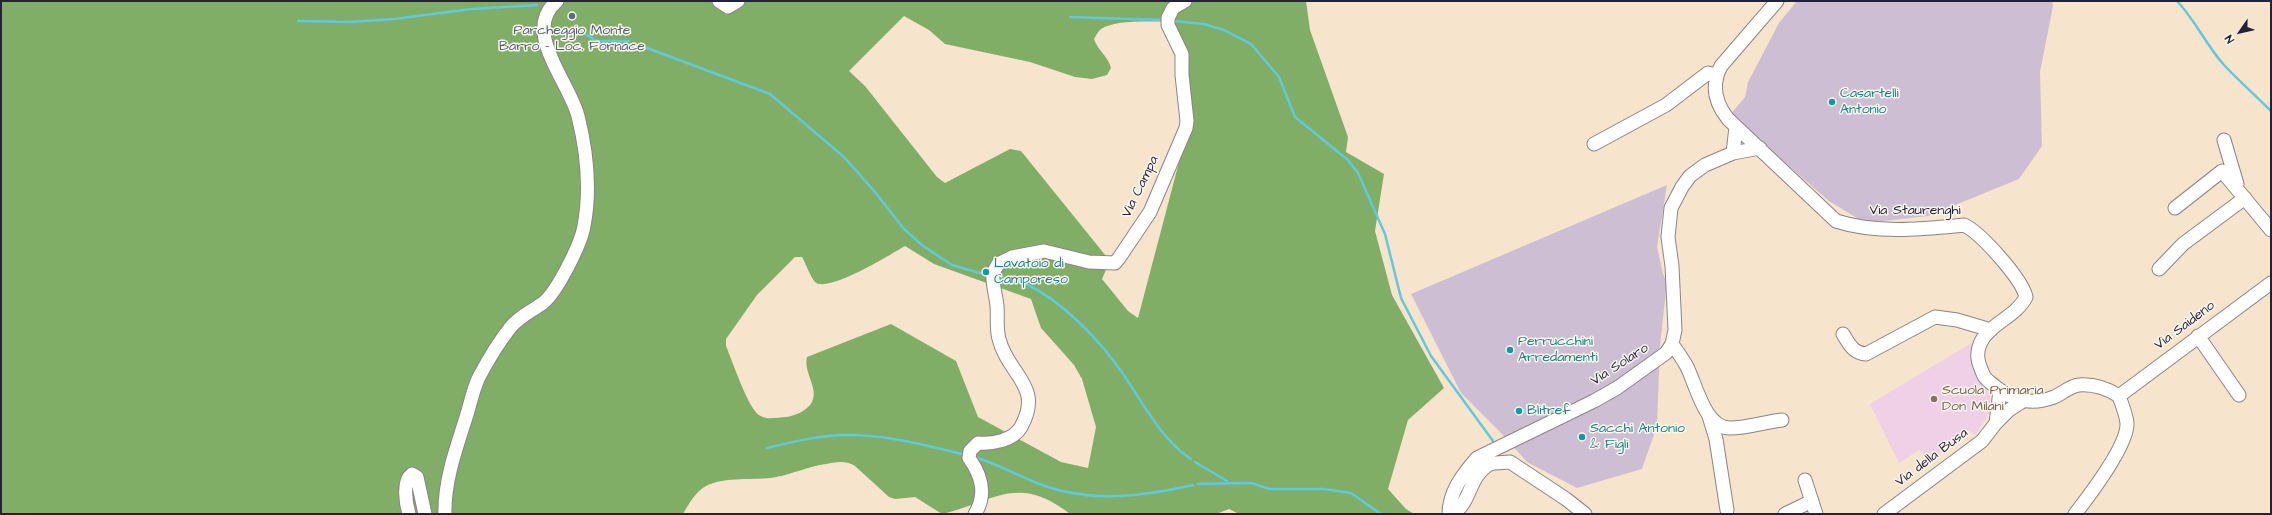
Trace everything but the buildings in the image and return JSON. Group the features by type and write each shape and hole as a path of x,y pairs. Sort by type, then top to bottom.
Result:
{"street":[{"path":"445,514 444,500 453,457 478,378 510,327 545,302 559,285 584,229 588,203 589,180 578,115 554,64 543,30 546,12 558,1"},
{"path":"719,1 728,7 738,1"},
{"name":"Via Campa","path":"975,514 980,506 983,491 979,472 969,454 978,443 987,444 1005,440 1019,431 1028,414 1030,404 1026,388 999,340 993,273 998,264 1012,257 1044,251 1089,262 1115,263 1119,258 1150,212 1186,128 1187,121 1182,75 1182,54 1168,25 1168,18 1173,8 1184,1"},
{"path":"1594,144 1666,105 1708,74 1716,75 1752,29 1777,1"},
{"name":"Via Staurenghi","path":"1716,75 1714,91 1719,108 1736,127 1836,221 1854,226 1893,229 1964,225 1973,229 2024,288 2026,297 2022,305 1992,330 1980,344 1977,355 1979,366 1986,380 2010,398 2023,401 2035,402 2055,397 2078,385 2108,389 2119,396"},
{"path":"1733,153 1736,127"},
{"path":"2224,140 2229,154 2230,164 2243,196"},
{"name":"Via Solaro","path":"1450,512 1455,489 1463,473 1477,458 1617,388 1655,363 1666,353 1672,344 1676,330 1672,266 1668,237 1671,208 1682,187 1690,176 1705,165 1733,153 1760,148"},
{"path":"2175,208 2222,171 2271,230"},
{"path":"2159,269 2183,244 2243,196"},
{"path":"2269,285 2271,272"},
{"name":"Via Saideno","path":"2119,396 2198,336 2269,285"},
{"path":"1843,334 1853,349 1859,354 1866,354 1935,316 1957,320 1992,330"},
{"path":"2198,336 2239,395"},
{"path":"1672,344 1686,366 1709,416 1716,439 1727,510"},
{"path":"1996,423 2000,390"},
{"path":"2075,514 2096,486 2123,439 2127,424 2119,396"},
{"name":"Via della Busa","path":"1884,514 1898,510 1982,440 2009,410 2023,401"},
{"path":"1709,416 1718,425 1729,428 1782,420"},
{"path":"1450,512 1458,511 1470,492 1474,478 1489,465 1510,462 1566,499 1585,514"},
{"path":"409,514 406,492 408,478 412,474 417,477 425,514"},
{"path":"1785,514 1814,508 1805,480"}],"shaded area":[{"path":"1797,1 2052,1 2053,6 2040,72 2042,146 2019,179 1928,216 1865,223 1829,201 1730,115 1745,97 1748,82 1779,23"},
{"path":"1667,185 1657,247 1663,274 1667,282 1660,345 1657,426 1642,469 1577,488 1527,462 1502,434 1461,393 1411,294"},
{"name":"Scuola Primaria Don Milani","path":"1973,342 1971,362 1990,395 1990,411 1976,435 1968,430 1949,445 1930,464 1919,450 1899,463 1870,404"}],"green space":[{"path":"1,1 1306,1 1310,30 1348,137 1346,152 1384,174 1375,231 1392,295 1444,388 1408,420 1388,489 1406,509 1414,514 1239,514 1229,509 1216,514 1070,514 1051,502 1035,495 1020,493 1006,494 991,498 942,514 915,497 895,499 889,497 855,466 841,462 813,466 776,477 731,480 714,483 702,488 699,491 683,514 1,514","holes":["904,16 929,30 945,44 1030,62 1075,77 1092,79 1107,75 1111,68 1108,60 1094,39 1101,29 1126,22 1173,22 1188,51 1183,147 1138,318 1128,311 1102,279 1109,263 1106,256 1021,151 1010,149 945,183 937,177 865,86 849,71","905,246 934,264 1031,299 1041,328 1074,365 1082,379 1096,427 1088,468 1061,462 978,417 956,361 891,324 807,357 806,363 814,391 814,397 810,405 804,410 790,416 772,418 762,417 755,411 745,394 736,372 726,346 726,339 757,295 795,257 802,257 815,282 822,284 832,283 859,272"]}],"waterway":[{"path":"2177,1 2224,65 2271,111"},
{"path":"298,21 350,22 394,19 471,9 537,5"},
{"path":"1070,17 1164,20"},
{"path":"1173,21 1204,24 1224,30 1251,44 1279,77 1295,117 1348,160 1358,173 1385,234 1401,298 1431,356 1493,441"},
{"path":"583,33 597,41 629,41"},
{"path":"647,48 770,94 844,157 875,192 904,229 923,246 952,265 990,276"},
{"path":"997,277 1021,282 1039,291 1053,300 1080,323 1093,336 1115,363 1162,432 1180,451 1191,459"},
{"path":"767,448 823,437 858,435 889,438 966,455"},
{"path":"974,457 992,463 1045,486 1082,495 1138,495 1193,485"},
{"path":"1195,462 1227,481"},
{"path":"1198,484 1251,483 1270,489 1324,489 1351,493 1381,514"}],"place":[{"name":"Parcheggio Monte Barro - Loc. Fornace","path":"572,16"},
{"name":"Casartelli Antonio","path":"1832,102"},
{"name":"Lavatoio di Camporeso","path":"986,272"},
{"name":"Perrucchini Arredamenti","path":"1510,350"},
{"name":"Scuola Primaria Don Milani","path":"1934,399"},
{"name":"Blitref","path":"1519,411"},
{"name":"Sacchi Antonio & Figli","path":"1582,437"}]}
